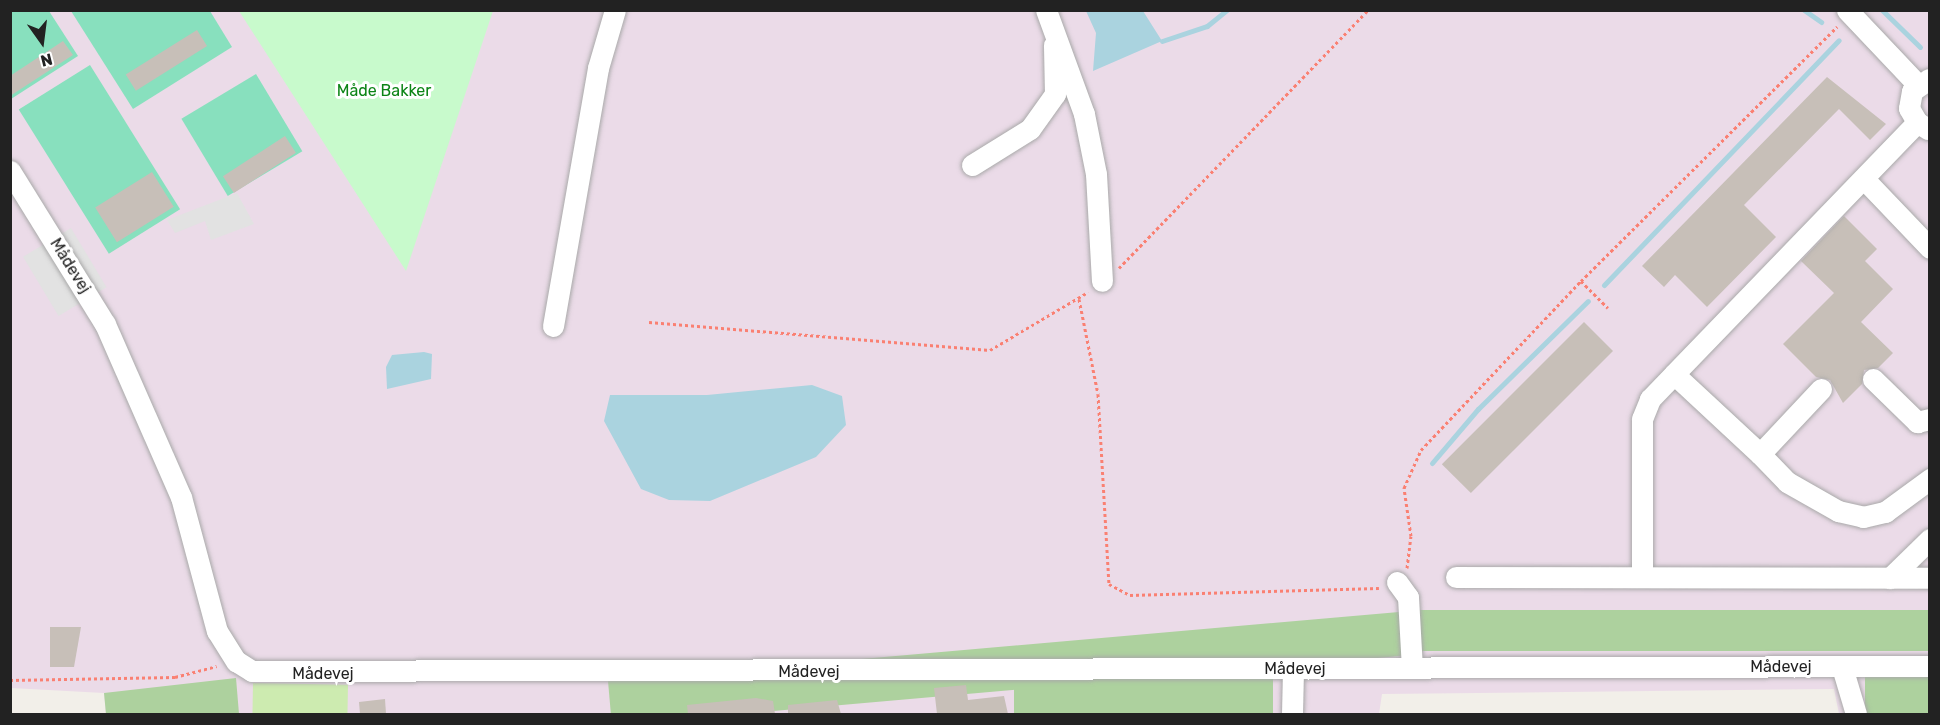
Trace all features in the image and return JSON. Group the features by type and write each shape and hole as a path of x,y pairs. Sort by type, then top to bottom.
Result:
{"street":[{"path":"553,326 598,68 615,10"},
{"path":"1642,577 1642,419 1650,399 1865,180 1923,126 1910,99 1924,82 1850,12"},
{"path":"1050,19 1084,114 1096,174 1102,281"},
{"path":"972,165 1030,129 1055,94 1050,19"},
{"name":"Mådevej","path":"10,171 105,324 181,497 216,631 236,661 270,675 1929,666"},
{"path":"1865,180 1929,248"},
{"path":"1674,374 1787,482 1838,511 1863,517 1885,512 1929,479"},
{"path":"1873,379 1917,422 1929,419"},
{"path":"1760,454 1821,389"},
{"path":"1890,578 1929,538"},
{"path":"1455,577 1929,578"},
{"path":"1397,582 1407,597 1412,668"},
{"path":"1842,667 1856,714"},
{"path":"1292,714 1293,669"}],"path":[{"path":"649,322 990,350 1079,299 1132,258 1368,10"},
{"path":"1079,299 1098,394 1109,584 1130,595 1385,588 1397,582 1407,573 1411,536 1404,488 1421,450 1581,281 1850,12"},
{"path":"1581,281 1608,308"},
{"path":"10,680 175,677 236,661"}],"shaded area":[{"path":"10,11 1929,11 1929,714 1839,714 1834,689 1382,694 1379,714 106,714 104,693 11,688"},
{"path":"237,193 254,224 211,240 205,221 175,233 167,220"},
{"path":"71,228 107,287 59,316 23,257"}],"green space":[{"path":"11,11 49,11 78,56 11,99"},
{"path":"71,11 210,11 232,47 133,109"},
{"name":"Måde Bakker","path":"239,11 493,11 406,271"},
{"path":"90,65 180,209 109,254 19,110"},
{"path":"256,74 302,151 228,196 181,119"},
{"path":"1417,610 1929,610 1929,651 1417,651"},
{"path":"1399,612 1403,656 738,714 611,714 608,681"},
{"path":"1865,677 1929,677 1929,714 1865,714"},
{"path":"236,678 239,714 106,714 104,693"},
{"path":"1014,679 1273,679 1273,714 1014,714"},
{"path":"253,683 348,685 347,714 252,714"}],"water":[{"path":"1086,11 1143,11 1162,41 1093,71 1096,33"},
{"path":"424,352 432,354 431,379 387,389 386,367 392,355"},
{"path":"812,385 842,396 846,425 816,457 710,501 669,500 641,489 604,421 610,395 707,395"}],"building":[{"path":"197,30 207,46 136,91 126,75"},
{"path":"63,41 73,55 10,96 10,76"},
{"path":"1827,77 1886,124 1870,140 1839,109 1744,205 1776,237 1707,307 1675,275 1664,287 1642,266"},
{"path":"285,136 296,153 234,193 223,176"},
{"path":"152,172 174,207 117,242 95,208"},
{"path":"1844,216 1877,249 1865,261 1893,289 1861,322 1893,353 1878,368 1864,370 1862,384 1843,403 1830,380 1816,377 1783,344 1834,293 1801,261"},
{"path":"1584,322 1613,351 1471,493 1442,464"},
{"path":"50,627 81,627 74,667 50,667"},
{"path":"966,685 968,700 1004,696 1008,714 937,714 934,688"},
{"path":"756,698 773,701 775,714 688,714 687,705"},
{"path":"385,699 386,714 360,714 359,702"},
{"path":"837,700 841,714 788,714 788,705"}],"waterway":[{"path":"1162,41 1207,26 1227,10"},
{"path":"1804,10 1821,22"},
{"path":"1882,10 1920,47"},
{"path":"1604,285 1839,40"},
{"path":"1432,463 1478,409 1588,301"}]}
